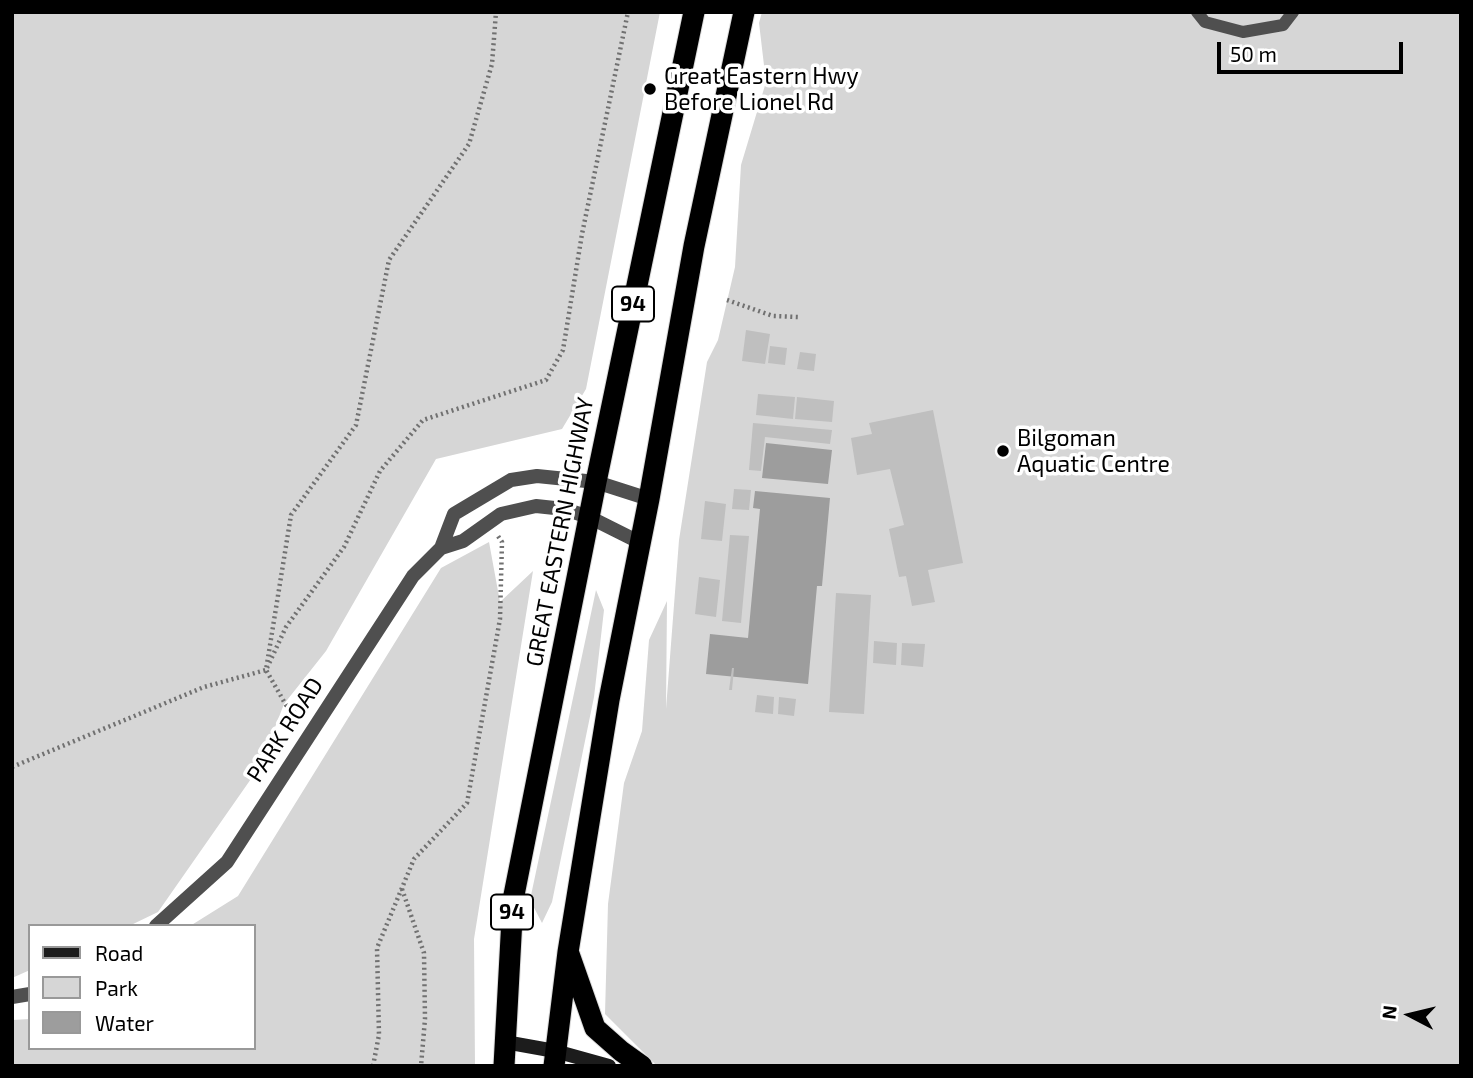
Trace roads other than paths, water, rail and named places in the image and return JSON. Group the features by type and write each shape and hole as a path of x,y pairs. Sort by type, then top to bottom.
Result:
{"highway":[{"name":"GREAT EASTERN HIGHWAY","path":"504,1066 513,900 596,482 694,12"},
{"name":"94","path":"555,1058 568,952 609,701 649,499 694,246 744,12"},
{"path":"568,952 596,1028 642,1066"}],"street":[{"name":"PARK ROAD","path":"158,924 227,862 412,576 441,548 454,514 511,480 537,476 596,482 649,499"},
{"name":"PARK ROAD","path":"441,548 463,541 501,514 536,506 564,509 589,517 639,542"},
{"path":"505,1042 555,1058 608,1066"}],"lane":[{"path":"1197,12 1205,22 1243,33 1283,24 1293,12"}],"water":[{"path":"766,443 832,450 828,484 762,478"},
{"path":"755,491 830,498 822,586 817,586 808,684 706,674 710,634 748,638 760,509 753,508"}],"place":[{"name":"Great Eastern Hwy Before Lionel Rd","path":"650,89"},
{"name":"Bilgoman Aquatic Centre","path":"1003,451"}]}
